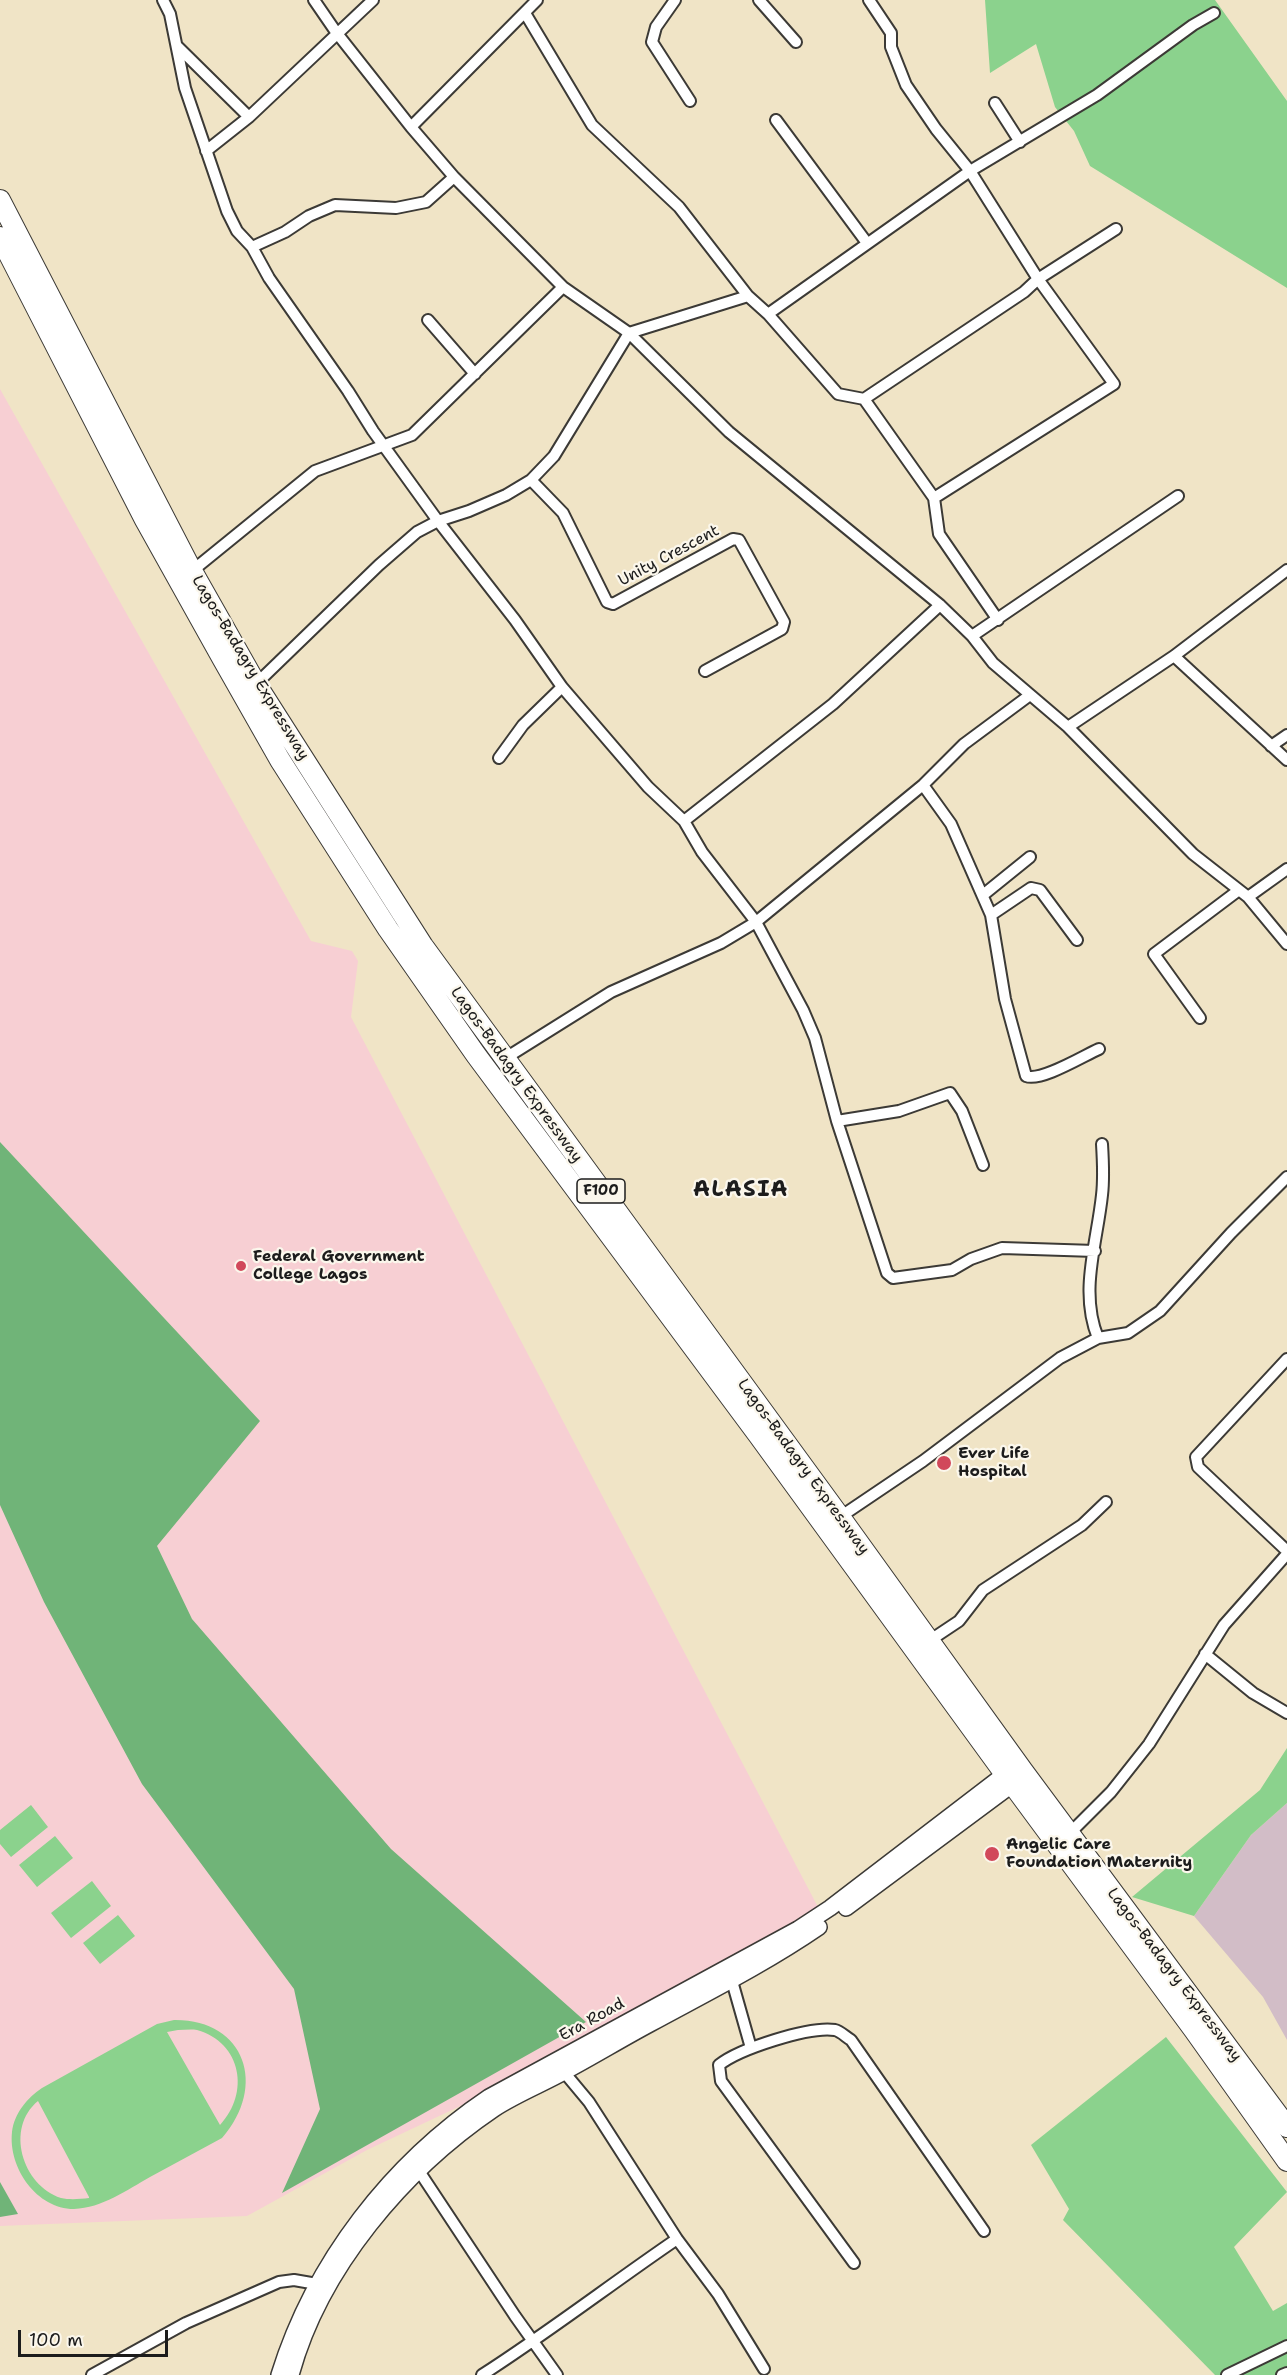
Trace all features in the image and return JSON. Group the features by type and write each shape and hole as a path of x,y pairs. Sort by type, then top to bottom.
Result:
{"highway":[{"name":"Lagos-Badagry Expressway","path":"0,200 192,571 256,684 423,946 840,1516 1069,1834 1287,2127"},
{"name":"Lagos-Badagry Expressway","path":"0,237 145,520 222,658 280,760 388,929 476,1055 759,1436 1194,2030 1287,2161"}],"main road":[{"path":"291,2375 308,2327 322,2298 365,2222 444,2148 496,2108 732,1981 834,1917 1009,1779"},
{"name":"Era Road","path":"279,2375 300,2316 344,2239 365,2222 375,2199 407,2164 468,2111 489,2097 798,1929 1009,1779"}],"street":[{"path":"163,0 170,14 185,88 227,211 237,231 252,247 270,278 373,431 438,521 515,620 562,687 648,787 684,821 702,852 756,922 803,1010 815,1038 837,1121 887,1273 893,1278 952,1270 971,1259 1002,1248 1095,1251"},
{"path":"314,0 336,32 411,127 454,177 563,287 629,333 729,432 940,605 972,636 993,663 1068,727 1193,854 1243,894 1287,944"},
{"path":"206,151 249,117 336,32 373,0"},
{"path":"411,127 537,0"},
{"path":"675,0 656,27 652,42 690,101"},
{"path":"759,0 796,42"},
{"path":"869,0 891,33 891,47 906,85 936,129 970,171 1038,279 1114,384 934,498"},
{"path":"768,314 970,171 1097,95 1193,25 1214,13"},
{"path":"525,14 592,125 679,207 748,296 768,314 838,394 864,399 934,498 939,534 998,620"},
{"path":"178,47 249,117"},
{"path":"995,103 1020,142"},
{"path":"776,120 867,243"},
{"path":"252,247 285,232 309,216 335,205 396,208 426,202 454,177"},
{"path":"864,399 1024,292 1038,279 1116,229"},
{"path":"192,571 315,471 412,435 563,287"},
{"path":"256,684 379,565 417,532 438,521 506,495 531,480 554,456 629,333 748,296"},
{"path":"428,320 475,374"},
{"name":"Unity Crescent","path":"531,480 562,513 607,602 613,603 733,539 739,540 784,622 782,629 705,670"},
{"path":"972,636 1178,496"},
{"path":"1068,727 1174,656 1287,570"},
{"path":"684,821 833,704 940,605"},
{"path":"1174,656 1287,760"},
{"path":"499,758 523,725 562,687"},
{"path":"504,1059 611,992 721,943 756,922 923,784 964,744 1030,695"},
{"path":"1271,746 1287,735"},
{"path":"923,784 951,824 991,915 1005,999 1026,1076 1032,1077 1050,1072 1099,1049"},
{"path":"983,895 1030,857"},
{"path":"1200,1018 1154,954 1243,894 1287,869"},
{"path":"991,915 1036,887 1077,940"},
{"path":"837,1121 899,1111 950,1093 962,1111 983,1165"},
{"path":"1098,1338 1089,1309 1088,1285 1103,1192 1102,1143"},
{"path":"840,1516 923,1461 1060,1358 1098,1338 1128,1333 1160,1311 1231,1233 1287,1177"},
{"path":"1069,1834 1110,1792 1149,1744 1224,1625 1287,1552 1198,1467 1196,1457 1287,1359"},
{"path":"929,1641 959,1621 983,1590 1082,1525 1106,1502"},
{"path":"1205,1654 1253,1693 1287,1713"},
{"path":"732,1981 751,2048"},
{"path":"854,2263 721,2081 719,2065 730,2056 815,2031 837,2030 851,2040 984,2231"},
{"path":"564,2072 589,2103 677,2239 718,2294 764,2369"},
{"path":"419,2171 557,2375"},
{"path":"482,2375 534,2342 607,2286 677,2239"},
{"path":"92,2375 186,2323 279,2282 294,2280 317,2284"},
{"path":"1227,2375 1287,2346"},
{"path":"1282,2375 1287,2373"}],"shaded area":[{"name":"Federal Government College Lagos","path":"0,389 311,941 352,951 358,961 351,1017 819,1909 471,2101 367,2150 247,2216 0,2226"},
{"path":"1287,1803 1287,2040 1263,1997 1194,1916 1251,1835"}],"green space":[{"path":"985,0 1215,0 1287,101 1287,288 1090,166 1074,131 1055,107 1036,44 990,73"},
{"path":"0,1142 260,1421 157,1546 192,1619 391,1849 586,2022 282,2193 320,2109 294,1989 142,1784 44,1602 0,1505"},
{"path":"1287,1748 1287,1803 1251,1835 1194,1916 1132,1897 1260,1790"},
{"path":"31,1805 48,1827 11,1857 0,1844 0,1830"},
{"path":"55,1836 73,1858 37,1887 19,1865"},
{"path":"92,1881 111,1906 71,1938 51,1913"},
{"path":"118,1915 135,1936 100,1964 83,1943"},
{"path":"174,2020 198,2023 218,2031 233,2043 242,2059 246,2078 244,2097 236,2118 222,2138 104,2202 74,2209 48,2202 28,2184 15,2159 12,2132 18,2113 26,2102 42,2088 157,2024","holes":["197,2030 212,2037 224,2046 232,2057 237,2070 238,2084 229,2112 220,2125 167,2032","38,2101 89,2197 89,2198 61,2198 47,2191 28,2169 22,2155 20,2140 22,2126 28,2112"]},
{"path":"1166,2037 1287,2192 1234,2247 1273,2311 1287,2303 1287,2375 1215,2375 1063,2220 1069,2209 1031,2145"},
{"path":"0,2182 18,2214 0,2217"}],"place":[{"name":"Federal Government College Lagos","path":"241,1266"},
{"name":"Ever Life Hospital","path":"944,1463"},
{"name":"Angelic Care Foundation Maternity","path":"992,1854"}],"district":[{"name":"ALASIA","path":"741,1190"}]}
